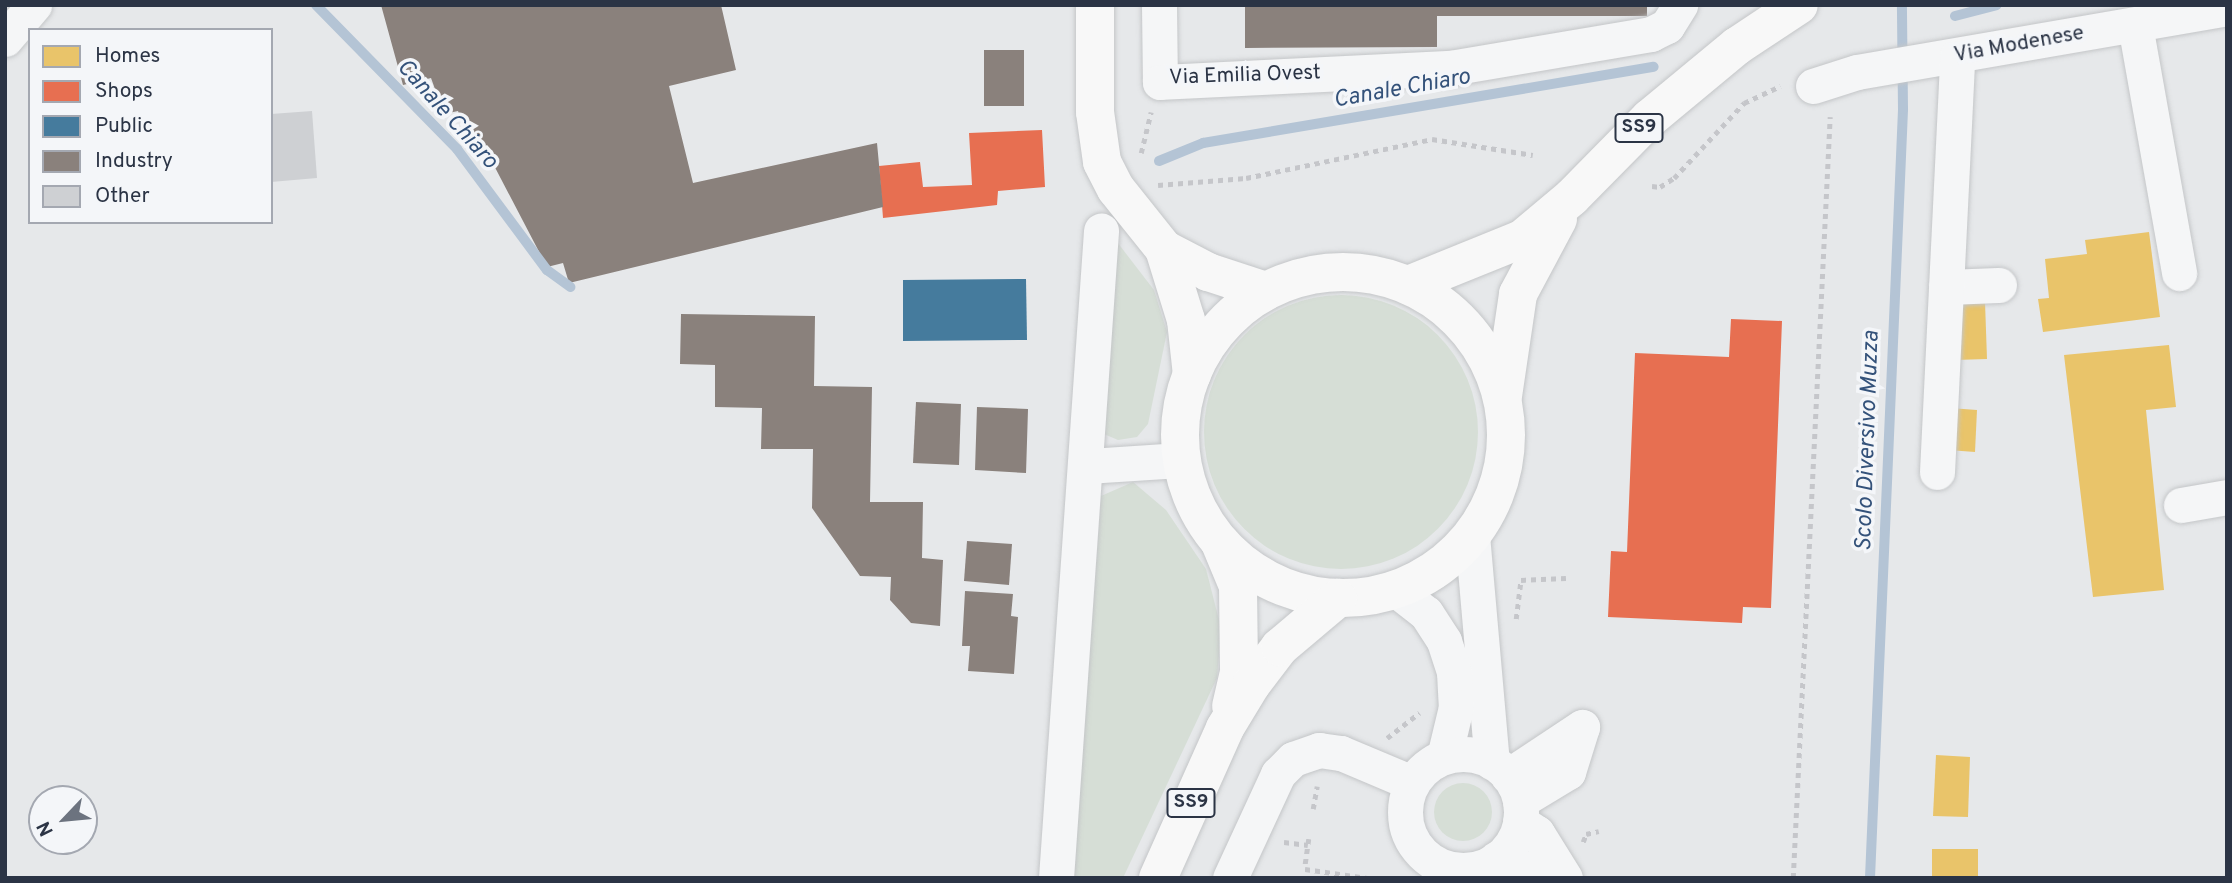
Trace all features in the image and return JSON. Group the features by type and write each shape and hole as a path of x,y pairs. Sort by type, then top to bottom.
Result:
{"main road":[{"path":"1095,5 1094,112 1109,176 1164,249 1186,320 1192,374"},
{"name":"SS9","path":"1572,197 1650,118 1725,56 1799,5"},
{"path":"1408,285 1522,239 1572,197"},
{"path":"1219,541 1261,576 1311,596 1338,598 1395,589 1449,560 1472,535 1498,487 1506,443 1502,398 1518,294 1535,254 1572,197"},
{"path":"1164,249 1208,272 1266,291"},
{"path":"1225,728 1239,672 1238,586 1219,541 1189,489 1182,460 1183,402 1192,374 1222,326 1266,291 1300,278 1336,272 1373,275 1408,285 1441,304 1469,331 1489,363 1502,398"},
{"path":"1225,728 1280,647 1338,598"},
{"name":"SS9","path":"1157,878 1225,728"}],"street":[{"path":"5,39 34,5"},
{"name":"Via Emilia Ovest","path":"1159,5 1160,82 1450,68 1651,34 1667,26 1681,5"},
{"name":"Via Modenese","path":"1813,86 1857,72 2227,8"},
{"path":"2135,25 2179,273"},
{"path":"1937,472 1946,287 1948,58"},
{"path":"1056,878 1088,466 1101,232"},
{"path":"1946,287 1999,285"},
{"path":"1088,466 1182,460"},
{"path":"2181,505 2227,497"},
{"path":"1472,535 1510,790 1514,841 1489,868"},
{"path":"1395,589 1426,613 1444,641 1454,672 1456,707 1444,757"},
{"path":"1230,878 1278,774 1293,759 1319,750 1341,753 1412,783"},
{"path":"1553,878 1489,868 1463,871 1443,868 1426,858 1405,825 1404,807 1412,783 1419,773 1444,757 1468,754 1510,790 1565,878"}],"path":[{"path":"1145,163 1140,151 1160,82"},
{"path":"1652,187 1660,187 1674,178 1757,94 1796,83 1813,86 1829,100 1831,125 1793,878"},
{"path":"1151,174 1157,185 1245,178 1432,139 1533,155"},
{"path":"1516,629 1521,580 1566,578"},
{"path":"1385,741 1395,728 1426,709"},
{"path":"1310,839 1305,869 1367,878"}],"shaded area":[{"path":"1114,238 1154,290 1167,332 1148,424 1137,437 1118,440 1104,434"},
{"path":"1341,295 1381,301 1417,318 1438,335 1455,356 1472,392 1478,432 1472,472 1455,508 1438,529 1417,546 1381,563 1341,569 1301,563 1265,546 1244,529 1227,508 1210,472 1204,432 1210,392 1227,356 1244,335 1265,318 1301,301"},
{"path":"1133,482 1166,510 1206,569 1221,628 1217,678 1123,878 1073,878 1101,496"},
{"path":"1463,783 1474,785 1487,796 1492,812 1490,823 1479,836 1463,841 1452,839 1439,828 1434,812 1436,801 1447,788"}],"building: Homes":[{"path":"2149,232 2160,317 2043,332 2038,299 2049,298 2045,259 2087,254 2085,240"},
{"path":"1985,302 1987,359 1955,360 1953,304"},
{"path":"2169,345 2176,407 2146,410 2164,590 2093,597 2064,355"},
{"path":"1950,408 1977,410 1975,452 1948,450"},
{"path":"1936,755 1970,757 1968,817 1933,816"},
{"path":"1932,849 1978,849 1978,878 1932,878"}],"building: Shops":[{"path":"1042,130 1045,187 998,191 997,205 883,218 879,166 920,162 923,187 972,185 969,133"},
{"path":"1731,319 1782,321 1771,608 1743,607 1742,623 1608,617 1611,551 1627,552 1635,353 1729,357"}],"building: Public":[{"path":"1026,279 1027,340 903,341 903,280"}],"building: Industry":[{"path":"381,5 721,5 736,70 669,86 693,183 877,143 883,207 569,283 563,263 547,267 488,154 476,158 458,111 444,114 431,78 403,85"},
{"path":"1245,5 1647,5 1647,16 1437,16 1437,47 1245,48"},
{"path":"984,50 1024,50 1024,106 984,106"},
{"path":"681,314 815,316 814,386 872,387 870,502 923,502 922,558 943,560 940,626 911,623 890,600 891,577 860,576 812,508 813,449 761,449 762,408 715,407 715,365 680,364"},
{"path":"916,402 961,404 959,465 913,463"},
{"path":"977,407 1028,409 1026,473 975,470"},
{"path":"967,541 1012,544 1009,585 964,581"},
{"path":"965,591 1013,594 1011,616 1018,617 1014,674 968,671 970,646 962,646"}],"building: Other":[{"path":"312,111 317,178 273,182 273,114"}],"waterway":[{"name":"Canale Chiaro","path":"316,5 457,149 547,270 570,287"},
{"name":"Scolo Diversivo Muzza","path":"1870,878 1903,109 1902,5"},
{"name":"Canale Chiaro","path":"1955,16 1997,5"},
{"name":"Canale Chiaro","path":"1159,161 1203,143 1654,67"}]}
